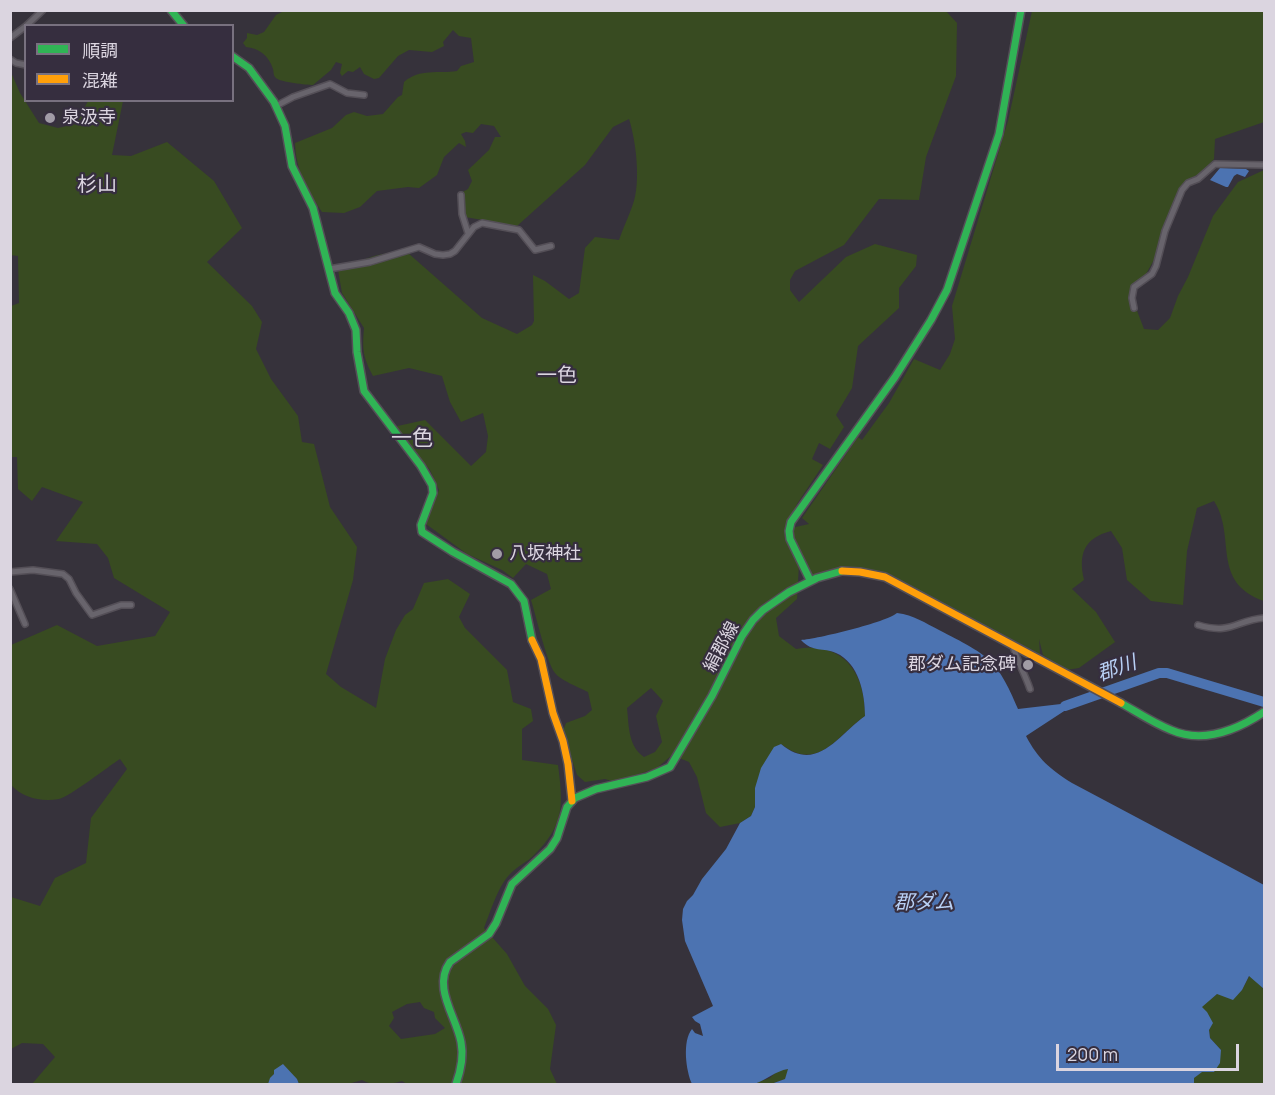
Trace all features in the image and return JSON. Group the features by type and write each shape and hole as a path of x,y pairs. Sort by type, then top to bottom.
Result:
{"street":[{"path":"28,24 43,10"},
{"path":"171,10 182,24"},
{"path":"810,580 793,545 789,526 794,514 906,361 938,309 999,134 1021,10"},
{"path":"10,38 24,28"},
{"path":"234,57 249,68 276,106 285,126 292,166 314,208 335,293 349,313 356,330 357,352 364,391 408,451 422,466 432,484 433,493 421,525 422,532 511,584 524,601 531,637 541,659 553,713 568,764 572,801 556,840 550,849 518,875 510,887 500,914 489,934 476,945 453,957 442,976 442,987 461,1040 464,1059 456,1084"},
{"path":"10,59 24,65"},
{"path":"276,106 293,97 330,84 347,93 364,95"},
{"path":"1134,308 1132,298 1134,287 1152,274 1173,210 1182,190 1188,183 1198,179 1215,164 1264,165"},
{"path":"461,195 462,214 468,233"},
{"path":"329,269 354,266 419,247 435,254 450,254 468,233 482,223 519,230 536,250 551,246"},
{"path":"10,572 33,570 63,574 69,579 92,615 121,605 130,605"},
{"name":"絹郡線","path":"572,801 589,792 655,774 670,767 726,672 746,630 757,616 810,580 846,571 865,572 885,577 1153,723 1172,731 1191,735 1212,735 1233,731 1264,712"},
{"path":"10,589 25,624"},
{"path":"1198,626 1214,630 1227,629 1264,618"},
{"path":"1013,646 1017,662 1030,689"}],"green space":[{"path":"286,10 945,10 957,23 956,76 926,157 919,200 879,199 844,245 795,271 790,280 790,290 799,302 846,257 875,244 917,255 916,266 899,288 899,308 858,346 852,388 836,415 844,427 830,449 819,443 812,459 823,465 797,504 788,524 786,538 799,564 797,599 776,618 779,636 796,649 827,650 848,663 856,673 861,686 865,716 827,748 817,753 806,755 794,752 781,744 755,788 755,807 751,816 740,823 720,827 706,813 697,777 689,762 672,755 657,768 615,782 605,779 585,782 577,775 563,731 566,723 585,716 592,710 588,692 558,676 545,650 531,600 551,589 547,574 526,564 513,578 502,570 467,554 426,524 439,490 430,470 393,427 425,420 471,466 486,452 488,436 483,413 461,422 450,402 442,376 409,368 373,376 364,353 364,328 342,293 338,270 381,254 408,253 482,318 517,334 532,325 534,321 533,275 569,299 579,293 585,248 595,237 619,240 633,204 637,185 634,138 629,119 613,127 585,165 517,226 465,217 461,193 468,189 472,181 468,170 489,150 495,137 501,137 494,126 481,124 473,133 461,134 466,147 459,143 444,157 437,175 419,188 377,191 360,207 344,213 322,212 303,179 295,143 332,128 346,115 354,112 367,116 383,114 402,95 404,82 416,75 457,71 461,66 474,62 471,38 459,36 453,30 443,42 444,46 432,52 409,50 398,56 379,78 374,79 364,74 360,67 342,76 340,73 342,64 336,62 331,70 313,85 300,84 276,78 266,57 255,49 246,47 243,43 247,38 247,33 257,35 264,32 276,15","holes":["651,688 663,701 656,716 662,742 655,752 644,757 632,741 627,708"]},
{"path":"1032,11 1264,11 1264,122 1215,139 1214,159 1201,173 1187,180 1176,198 1155,258 1146,274 1131,286 1144,329 1158,330 1170,318 1213,216 1238,182 1264,170 1264,601 1247,593 1231,571 1221,515 1214,501 1197,508 1187,551 1183,605 1151,601 1127,580 1122,548 1111,531 1102,534 1085,548 1082,562 1084,580 1072,589 1096,612 1115,642 1079,668 1066,670 1043,655 1039,639 1040,654 894,577 860,568 833,569 812,576 794,542 791,528 809,524 802,518 858,437 862,440 889,403 914,359 940,370 950,354 955,339 952,306 1008,121"},
{"path":"10,70 24,102 39,123 58,128 76,124 87,102 123,102 112,155 131,156 167,142 214,181 242,228 207,262 252,306 262,322 256,349 271,379 298,416 302,442 314,444 330,507 357,547 353,580 326,674 341,687 376,708 385,659 396,630 405,615 413,609 424,583 448,579 470,594 459,617 465,628 507,670 513,702 531,709 533,721 522,729 522,760 558,765 561,802 557,823 535,854 506,879 484,928 507,954 525,986 548,1009 556,1025 550,1069 557,1084 407,1084 402,1081 382,1085 362,1080 348,1084 299,1084 297,1079 274,1074 268,1084 32,1084 55,1057 43,1044 22,1043 11,1049 11,897 40,906 55,878 86,863 91,818 127,769 120,759 59,799 33,798 21,793 11,785 11,645 57,625 97,646 155,636 170,612 114,578 108,558 97,544 56,541 83,502 42,487 32,501 18,489 17,457 10,457 11,306 19,303 18,256 10,255","holes":["420,1002 424,1008 434,1012 435,1018 445,1028 435,1034 401,1039 389,1026 394,1018 392,1012 407,1004"]},
{"path":"1250,975 1264,989 1264,1084 1194,1084 1193,1079 1221,1050 1210,1038 1209,1030 1212,1023 1201,1007 1217,994 1242,990"},
{"path":"789,1069 785,1079 771,1084 753,1084 770,1078 778,1070"}],"water":[{"path":"1220,168 1249,171 1245,177 1237,174 1234,176 1226,187 1210,180"},
{"name":"郡ダム","path":"897,613 919,620 969,646 989,660 1004,679 1018,709 1078,702 1026,736 1045,763 1072,783 1264,885 1264,989 1249,976 1242,990 1233,1000 1217,994 1202,1007 1213,1023 1209,1030 1210,1038 1221,1050 1220,1063 1214,1072 1202,1072 1194,1078 1194,1084 771,1084 785,1079 788,1069 748,1085 692,1084 687,1064 687,1041 692,1029 703,1036 700,1024 692,1017 713,1006 685,941 683,909 702,879 726,849 740,823 751,816 755,807 755,788 761,768 774,747 781,744 794,752 806,755 816,753 836,741 865,716 862,689 850,664 836,653 810,647 801,640 866,625"},
{"path":"283,1064 299,1084 268,1084 274,1070"}],"waterway":[{"name":"郡川","path":"1065,706 1159,673 1167,673 1264,702"}],"traffic: fast":[{"path":"171,10 182,24"},
{"path":"810,580 790,539 791,522 895,377 947,290 999,134 1021,10"},
{"path":"234,57 249,68 274,102 285,126 292,166 313,208 335,293 349,313 356,330 357,352 364,391 421,466 432,485 433,493 421,525 422,532 511,584 524,601 532,640"},
{"path":"456,1084 461,1069 461,1042 447,1002 443,981 450,962 489,934 512,884 550,849 557,838 567,807 575,798 596,789 647,777 670,767 712,696 742,636 763,610 789,592 817,578 842,571"},
{"path":"1121,703 1164,727 1195,736 1231,729 1264,712"}],"traffic: slow":[{"path":"842,571 885,577 1121,703"},
{"path":"532,640 541,659 553,713 563,741 572,801"}],"place":[{"name":"泉汲寺","path":"50,118"},
{"name":"八坂神社","path":"497,554"},
{"name":"郡ダム記念碑","path":"1028,665"}],"district":[{"name":"杉山","path":"97,185"},
{"name":"一色","path":"557,376"},
{"name":"一色","path":"412,439"}]}
